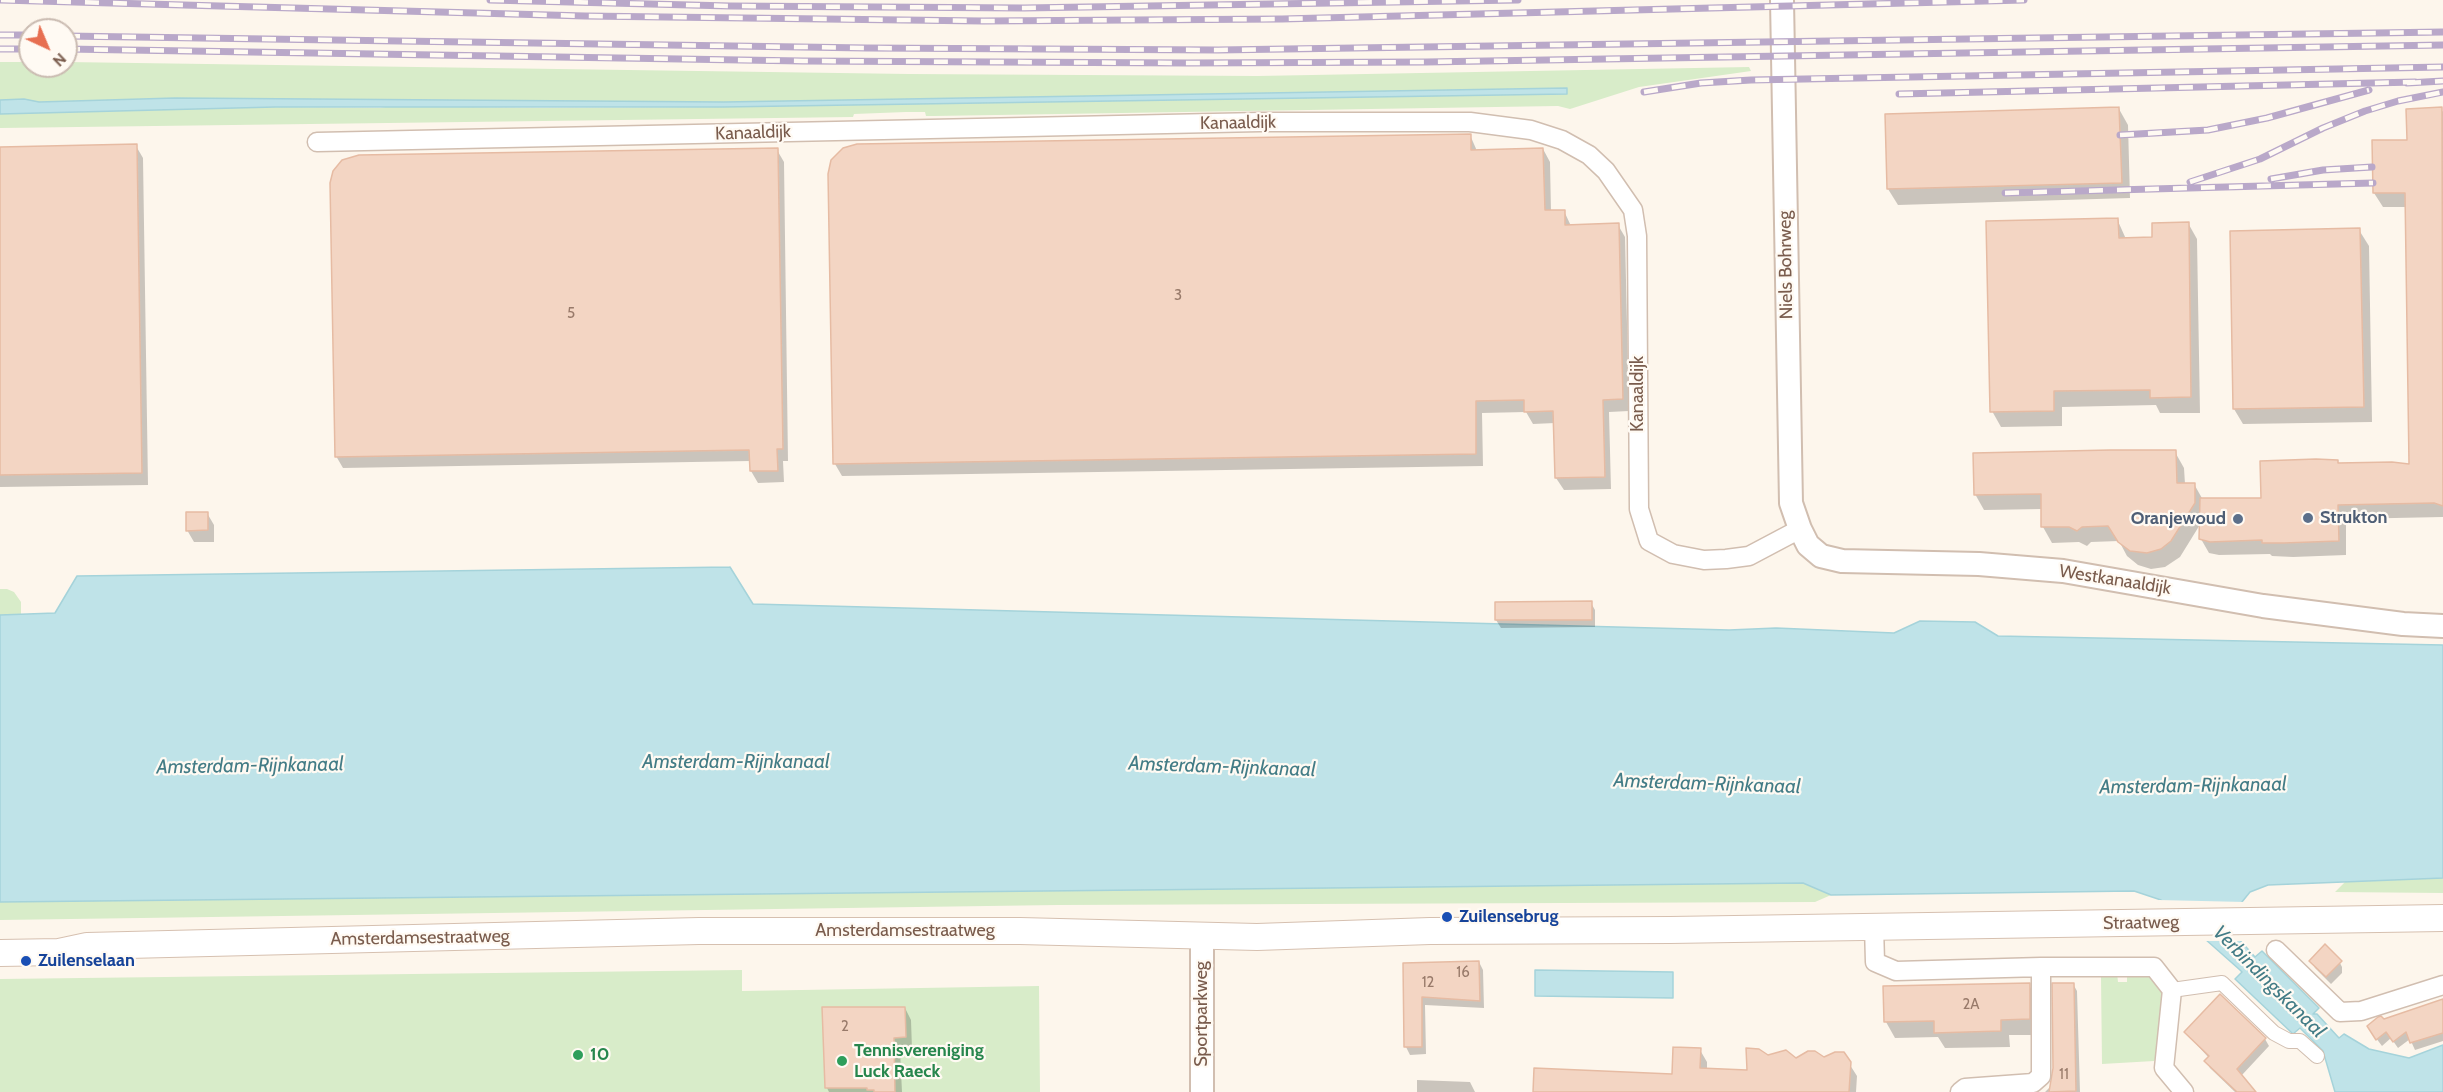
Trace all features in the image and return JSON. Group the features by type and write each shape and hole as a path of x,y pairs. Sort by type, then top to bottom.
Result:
{"main road":[{"name":"Straatweg","path":"1724,928 2443,918"},
{"name":"Amsterdamsestraatweg","path":"0,953 59,952 87,946 699,931 1020,931 1257,937 1430,931 1724,928"},
{"name":"Amsterdamsestraatweg","path":"0,939 61,939 87,946"}],"street":[{"name":"Niels Bohrweg","path":"1782,0 1791,503 1800,529"},
{"name":"Kanaaldijk","path":"317,142 1272,122 1470,122 1531,130 1562,140 1589,155 1606,171 1633,210 1637,236 1639,508 1649,541 1673,554 1704,560 1726,559 1749,556 1800,529"},
{"name":"Westkanaaldijk","path":"1800,529 1808,545 1821,556 1842,561 1979,564 2063,571 2263,606 2403,624 2443,626"},
{"path":"1874,927 1875,962 1896,971 2082,966 2154,967 2172,990 2164,1068 2184,1092"},
{"name":"Sportparkweg","path":"1202,935 1202,1092"},
{"path":"2276,950 2340,1012 2361,1011 2443,985"},
{"path":"1960,1092 1965,1088 2032,1083 2041,1076 2041,967"},
{"path":"2172,990 2222,983 2274,1033 2289,1041 2300,1041 2317,1056"}],"green space":[{"path":"0,62 18,62 18,78 78,78 78,62 909,74 1257,76 1749,67 1751,71 1639,87 1570,109 1558,106 934,116 926,116 925,112 906,112 854,114 853,117 0,128 0,114 170,109 381,108 390,106 723,107 1567,94 1566,88 724,102 175,98 39,102 24,99 0,100"},
{"path":"0,589 14,592 21,602 21,614 0,615"},
{"path":"2443,878 2443,893 2335,892 2345,882"},
{"path":"1803,883 1831,895 1815,902 1058,905 0,920 0,902"},
{"path":"742,970 742,991 1039,986 1040,1092 0,1092 0,979"},
{"path":"2117,973 2118,982 2127,982 2127,973 2148,976 2163,993 2158,1054 2154,1061 2102,1064 2101,977 2104,974"}],"water":[{"path":"1567,88 1567,94 723,107 275,107 0,114 0,100 24,99 39,102 175,98 724,102"},
{"path":"730,567 753,604 1729,630 1776,628 1894,633 1920,621 1975,622 1998,636 2443,645 2443,878 2268,885 2250,892 2233,913 2239,939 2255,957 2262,951 2319,1008 2313,1014 2317,1014 2339,1038 2344,1034 2369,1049 2409,1058 2443,1045 2443,1092 2335,1092 2323,1051 2300,1028 2293,1034 2235,979 2242,972 2161,900 2134,891 1831,895 1803,883 0,902 0,615 55,613 77,576"},
{"path":"1535,970 1673,972 1673,998 1535,996"}],"pier":[{"path":"2158,900 2245,902 2240,908 2237,933 2244,941 2204,941"}],"building":[{"path":"2119,107 2122,183 1887,189 1885,114"},
{"path":"2442,107 2443,506 2434,503 2338,505 2339,541 2262,543 2262,540 2210,542 2199,539 2200,498 2261,498 2260,461 2316,459 2338,460 2338,463 2409,464 2405,193 2373,193 2372,140 2407,140 2406,109"},
{"path":"1471,134 1471,150 1543,148 1545,210 1565,210 1565,225 1619,223 1623,399 1603,400 1605,477 1555,478 1553,411 1524,412 1524,400 1476,401 1476,454 833,464 828,174 831,160 843,148 857,144"},
{"path":"137,144 142,473 0,475 0,147"},
{"path":"778,148 783,449 777,449 778,471 750,471 749,450 335,457 330,183 333,171 342,160 359,155"},
{"path":"2118,218 2119,238 2152,237 2152,223 2189,222 2191,397 2150,398 2150,390 2054,391 2054,411 1990,412 1986,221"},
{"path":"2360,228 2364,407 2233,409 2230,231"},
{"path":"2176,450 2177,483 2195,483 2195,503 2171,541 2161,549 2147,553 2130,551 2118,542 2108,526 2082,527 2077,531 2069,527 2041,527 2041,494 1974,495 1973,453"},
{"path":"186,512 208,512 208,530 186,531"},
{"path":"1592,601 1592,620 1495,620 1495,602"},
{"path":"2325,944 2342,961 2326,977 2309,961"},
{"path":"1479,961 1480,1001 1422,997 1422,1047 1404,1047 1403,963"},
{"path":"2030,983 2030,1019 2001,1020 2001,1031 1934,1033 1934,1021 1884,1022 1883,986"},
{"path":"2052,983 2074,983 2076,1091 2049,1092 2053,1068"},
{"path":"2220,994 2266,1038 2237,1069 2256,1092 2237,1092 2204,1061 2209,1056 2184,1032"},
{"path":"2443,999 2443,1033 2410,1043 2406,1032 2393,1042 2386,1032 2376,1040 2367,1026 2378,1017 2381,1016 2384,1019"},
{"path":"822,1007 905,1007 906,1037 894,1038 895,1092 874,1092 867,1088 825,1088"},
{"path":"1673,1047 1701,1048 1700,1068 1747,1070 1746,1048 1759,1049 1768,1055 1786,1050 1796,1058 1808,1051 1815,1051 1824,1057 1835,1052 1844,1052 1851,1062 1849,1092 1533,1092 1534,1068 1672,1074"}],"railway":[{"path":"1,0 585,16 983,21 1282,19 2024,0"},
{"path":"490,0 730,6 1024,8 1518,0"},
{"path":"78,36 867,48 1218,50 2443,32"},
{"path":"0,35 18,35"},
{"path":"78,49 803,61 1187,63 1426,62 2443,45"},
{"path":"0,49 18,49"},
{"path":"1644,92 1701,83 1751,80 2443,67"},
{"path":"2407,83 2443,81"},
{"path":"1899,94 2415,82"},
{"path":"2120,135 2208,130 2267,118 2369,90"},
{"path":"2190,182 2260,159 2323,128 2365,111 2398,101 2443,92"},
{"path":"2271,179 2323,170 2372,167"},
{"path":"2005,193 2373,183"}],"place":[{"name":"Strukton","path":"2308,518"},
{"name":"Oranjewoud","path":"2238,519"},
{"name":"Zuilensebrug","path":"1447,917"},
{"name":"Zuilenselaan","path":"26,961"},
{"name":"10","path":"578,1055"},
{"name":"Tennisvereniging Luck Raeck","path":"842,1061"}],"water label":[{"name":"Amsterdam-Rijnkanaal","path":"736,762"},
{"name":"Amsterdam-Rijnkanaal","path":"250,766"},
{"name":"Amsterdam-Rijnkanaal","path":"1222,767"},
{"name":"Amsterdam-Rijnkanaal","path":"1707,784"},
{"name":"Amsterdam-Rijnkanaal","path":"2193,786"},
{"name":"Verbindingskanaal","path":"2269,982"}]}
